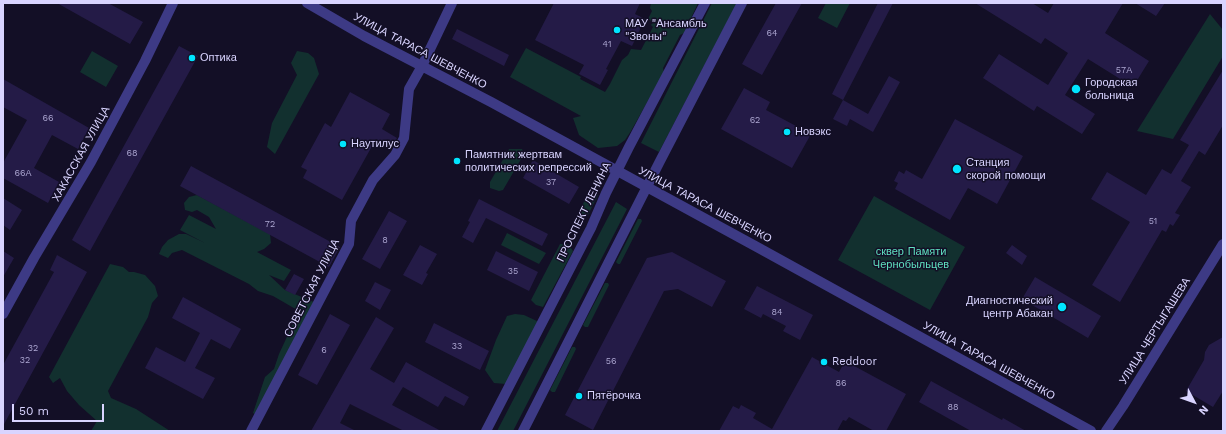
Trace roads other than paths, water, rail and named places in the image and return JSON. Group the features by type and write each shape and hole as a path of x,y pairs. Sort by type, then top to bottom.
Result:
{"street":[{"name":"ХАКАССКАЯ УЛИЦА","path":"3,314 34,258 91,162 145,61 173,3"},
{"name":"УЛИЦА ТАРАСА ШЕВЧЕНКО","path":"307,3 364,36 491,102 616,172 764,250 1091,431"},
{"name":"СОВЕТСКАЯ УЛИЦА","path":"251,431 349,244 351,221 373,180 395,155 404,138 409,89 422,66 452,3"},
{"name":"ПРОСПЕКТ ЛЕНИНА","path":"486,431 591,228 616,172 705,3"},
{"path":"523,431 742,3"},
{"name":"УЛИЦА ЧЕРТЫГАШЕВА","path":"1106,431 1223,244"}],"place":[{"name":"МАУ \"Ансамбль \"Звоны\"","path":"617,30"},
{"name":"Оптика","path":"192,58"},
{"name":"Городская больница","path":"1076,89"},
{"name":"Новэкс","path":"787,132"},
{"name":"Наутилус","path":"343,144"},
{"name":"Памятник жертвам политических репрессий","path":"457,161"},
{"name":"Станция скорой помощи","path":"957,169"},
{"name":"Диагностический центр Абакан","path":"1062,307"},
{"name":"Reddoor","path":"824,362"},
{"name":"Пятёрочка","path":"579,396"}],"park label":[{"name":"сквер Памяти Чернобыльцев","path":"911,258"}]}
